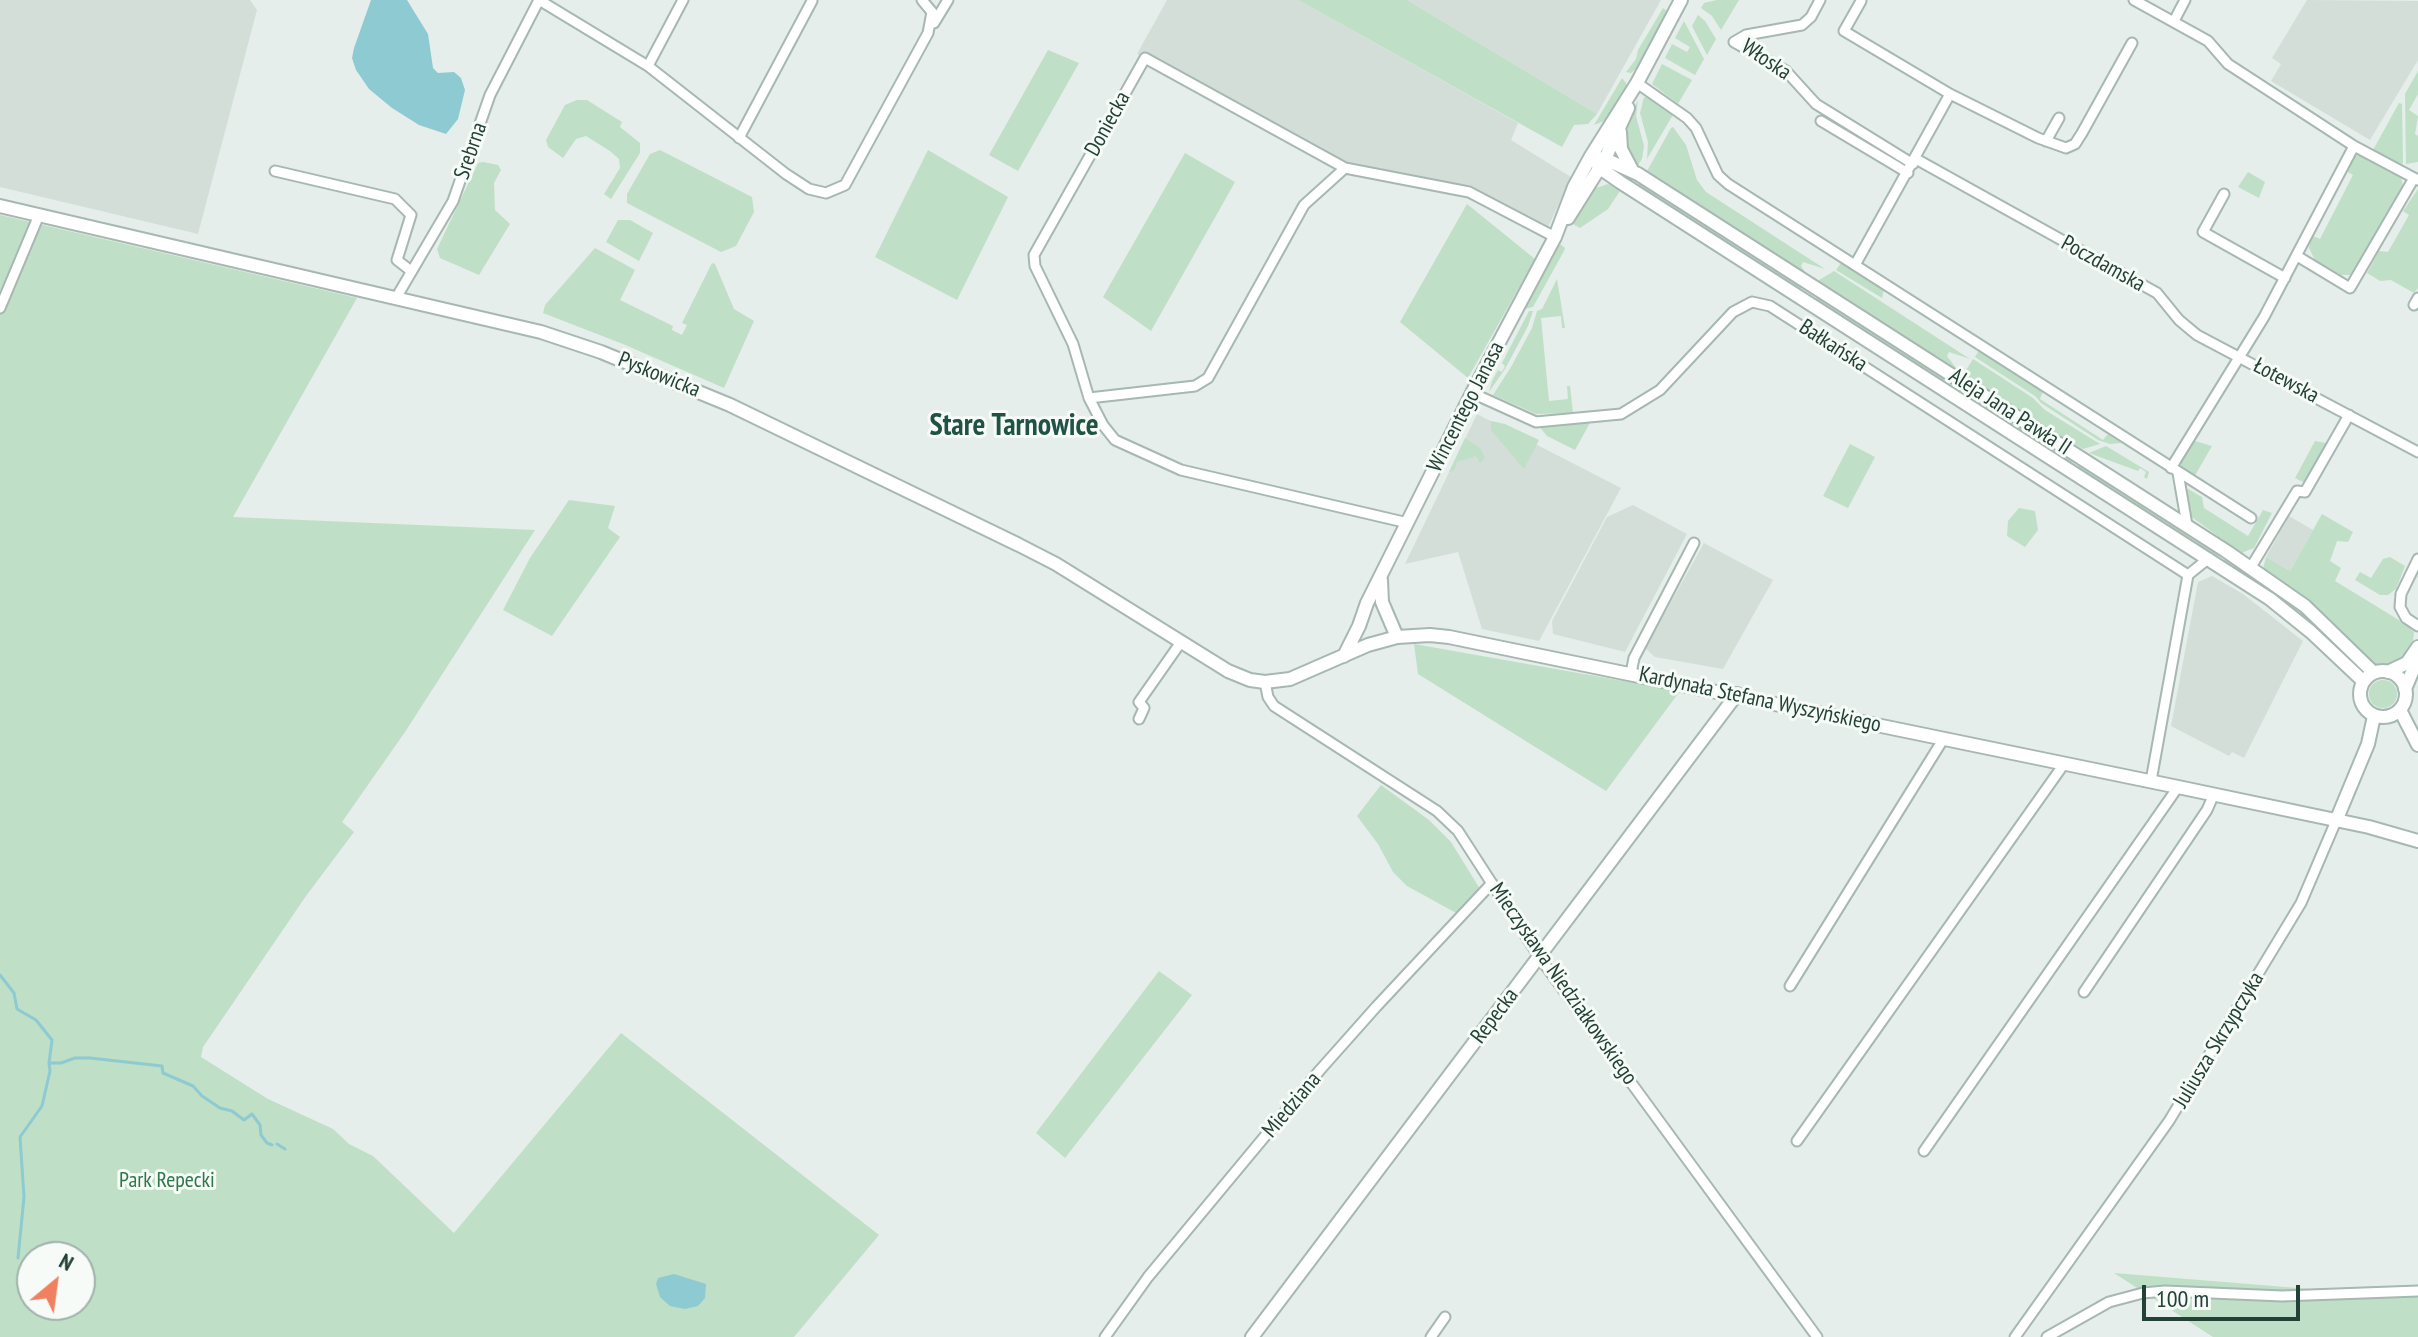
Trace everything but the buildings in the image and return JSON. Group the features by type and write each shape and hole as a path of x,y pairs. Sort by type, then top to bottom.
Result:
{"street":[{"name":"Srebrna","path":"396,298 453,201 490,95 539,0 648,66 809,189 826,193 845,185 948,0"},
{"path":"648,66 683,0"},
{"path":"922,0 932,12 928,33"},
{"name":"Wincentego Janasa","path":"1555,237 1574,187 1637,83 1681,0"},
{"name":"Włoska","path":"1820,0 1811,17 1802,25 1746,35 1734,42 1786,71 1816,104 1912,165"},
{"path":"2134,0 2208,41 2228,64 2354,146 2416,179 2350,288 2297,256"},
{"path":"2174,21 2185,0"},
{"path":"739,138 812,1"},
{"path":"1861,1 1844,31 1950,94 2066,148 2075,144 2132,43"},
{"name":"Doniecka","path":"1408,523 1181,470 1115,440 1089,398 1073,344 1035,266 1034,255 1145,58 1345,168 1469,192 1555,237"},
{"path":"1637,83 1687,118 1696,128 1723,180 2251,518"},
{"name":"Wincentego Janasa","path":"1344,656 1367,603 1472,393 1555,237 1602,163 1620,128 1637,83"},
{"path":"1855,265 1950,94"},
{"path":"2046,141 2059,118"},
{"name":"Włoska","path":"1821,121 2051,235"},
{"path":"1620,128 1621,149 1632,170"},
{"name":"Łotewska","path":"2354,146 2241,357 2418,452"},
{"name":"Aleja Jana Pawła II","path":"1591,156 1620,182 2209,558 2292,616 2368,677"},
{"name":"Aleja Jana Pawła II","path":"1602,163 1632,170 2251,567 2305,606 2368,677"},
{"path":"1089,398 1195,386 1208,378 1304,205 1345,168"},
{"path":"275,171 395,199 411,215 397,260 411,271"},
{"path":"1589,186 1603,179 1620,182"},
{"path":"2224,194 2203,232 2285,278"},
{"name":"Pyskowicka","path":"0,206 552,335 704,393 1056,564 1236,675 1265,682"},
{"path":"0,308 39,215"},
{"name":"Poczdamska","path":"2051,235 2157,293 2179,320 2197,335 2241,357"},
{"name":"Bałkańska","path":"1472,393 1536,422 1621,414 1660,390 1733,312 1752,302 1770,306 2188,575"},
{"path":"2187,525 2174,470 2241,357"},
{"path":"2251,567 2297,491 2305,492 2349,415"},
{"path":"1631,673 1634,658 1694,543"},
{"path":"2151,781 2188,575 2209,558"},
{"path":"2418,559 2401,594 2400,607 2406,618 2418,626"},
{"path":"1381,578 1382,602 1397,637"},
{"path":"1359,626 1362,640 1368,645"},
{"name":"Kardynała Stefana Wyszyńskiego","path":"1265,682 1290,679 1368,645 1397,637 1449,637 2214,794 2418,841"},
{"path":"1139,719 1144,708 1139,702 1181,642"},
{"path":"2418,647 2407,663 2368,677 2360,699 2368,712 2374,716 2392,716 2400,710 2418,658"},
{"path":"2388,672 2396,675 2405,689"},
{"name":"Mieczysława Niedziałkowskiego","path":"1265,682 1268,697 1274,706 1437,811 1458,831 1540,958 1817,1337"},
{"name":"Repecka","path":"1252,1337 1737,694"},
{"path":"2400,710 2418,745"},
{"name":"Juliusza Skrzypczyka","path":"2015,1337 2169,1121 2285,932 2312,884 2368,744 2374,716"},
{"path":"1790,986 1944,738"},
{"path":"1797,1141 2064,764"},
{"path":"1924,1151 2178,787"},
{"path":"2084,992 2207,810 2214,794"},
{"name":"Miedziana","path":"1105,1337 1148,1277 1320,1070 1492,883"},
{"path":"2047,1337 2109,1302 2143,1293 2165,1291 2282,1296 2418,1291"},
{"path":"1431,1337 1445,1317"}],"shaded area":[{"path":"0,0 250,0 257,10 198,234 0,187"},
{"path":"1167,0 1298,0 1518,123 1511,140 1571,177 1546,232 1479,196 1360,172 1137,54"},
{"path":"1407,0 1661,0 1597,114"},
{"path":"2307,0 2418,1 2418,60 2370,140 2271,81 2281,64 2272,58"},
{"path":"1477,414 1621,488 1539,641 1482,629 1458,552 1405,564"},
{"path":"1633,505 1687,534 1625,652 1553,634 1552,621 1607,517"},
{"path":"2289,516 2313,530 2290,571 2266,557"},
{"path":"1704,543 1773,580 1723,669 1655,657 1645,648"},
{"path":"2212,576 2243,594 2303,641 2244,758 2232,752 2229,756 2171,726 2198,582"}],"green space":[{"path":"1298,0 1407,0 1597,114 1588,124 1574,125 1562,147"},
{"path":"1739,0 1721,30 1712,16 1701,8 1704,3"},
{"path":"1663,8 1667,11 1636,69 1626,72 1636,59 1638,50"},
{"path":"1698,15 1716,39 1707,55 1692,26"},
{"path":"1684,21 1704,59 1695,75 1665,58 1672,44 1687,52 1690,47 1675,38"},
{"path":"1048,50 1079,63 1018,171 989,155"},
{"path":"1662,64 1692,80 1678,104 1652,84"},
{"path":"2418,71 2418,94 2409,110 2418,116 2415,134 2418,136 2418,162 2406,164 2405,94"},
{"path":"1622,78 1627,88 1614,111 1604,121 1594,125"},
{"path":"1644,97 1653,99 1674,113 1647,159 1648,142 1640,113"},
{"path":"587,100 622,122 620,127 640,143 640,153 611,199 604,194 620,168 619,159 610,151 586,136 576,139 563,158 548,147 546,140 565,105"},
{"path":"1638,100 1636,116 1644,146 1637,167 1626,153 1625,125"},
{"path":"2399,103 2402,104 2403,163 2400,165 2373,150"},
{"path":"1673,127 1686,145 1697,180 1706,192 1825,269 1803,262 1801,266 1808,277 1646,173"},
{"path":"660,150 752,197 754,212 736,246 721,252 627,203 627,194 650,154"},
{"path":"928,150 1008,197 957,300 875,257"},
{"path":"1185,153 1235,182 1151,331 1103,297"},
{"path":"2361,154 2401,178 2404,190 2356,266 2358,270 2351,275 2341,275 2315,260 2309,248 2310,241 2313,236 2320,239 2353,175 2346,171 2353,157"},
{"path":"478,163 498,165 501,170 494,183 495,210 510,224 479,275 440,258 437,249"},
{"path":"2248,172 2265,182 2259,198 2238,187"},
{"path":"1640,182 1802,286 1799,291 1637,187"},
{"path":"1608,184 1622,188 1608,209 1580,228 1571,223 1593,189"},
{"path":"2418,189 2418,288 2414,293 2391,280 2380,281 2367,273 2379,251 2388,252 2409,215 2403,211"},
{"path":"1467,204 1535,259 1468,378 1400,322"},
{"name":"Park Repecki","path":"0,215 357,298 233,517 535,530 405,732 342,822 354,832 306,896 203,1047 201,1057 268,1099 333,1129 349,1144 373,1156 454,1233 621,1033 879,1235 794,1337 0,1337"},
{"path":"618,220 630,220 653,233 639,261 606,242"},
{"path":"1560,244 1564,251 1533,307 1525,309"},
{"path":"595,248 635,270 620,300 673,326 672,330 682,335 687,325 682,323 712,263 715,264 734,309 754,321 724,388 543,313 545,305"},
{"path":"1841,263 1884,289 1882,298 1836,270"},
{"path":"1834,271 1970,359 1949,352 1947,356 1959,372 1816,282"},
{"path":"1557,279 1565,328 1562,328 1561,316 1541,318 1549,401 1568,399 1567,386 1570,386 1573,413 1536,414 1493,395"},
{"path":"1817,297 1952,383 1949,387 1814,301"},
{"path":"1529,311 1533,311 1528,326 1505,369 1489,392 1498,370 1502,372 1505,366 1502,363"},
{"path":"1979,350 2043,391 2040,399 2103,440 2108,434 2121,443 2110,444 2098,440 2041,403 1975,357"},
{"path":"1973,359 2100,444 2083,449 1963,375"},
{"path":"1957,385 2073,459 2070,465 1954,390"},
{"path":"1491,421 1539,440 1524,469 1491,430"},
{"path":"1590,423 1575,450 1547,436 1539,426"},
{"path":"1465,438 1480,448 1485,458 1480,463 1476,456 1457,462 1454,471 1449,472"},
{"path":"2195,441 2212,446 2193,479 2184,473 2180,463"},
{"path":"2315,441 2326,443 2328,447 2307,481 2303,482 2295,478"},
{"path":"1850,444 1875,457 1848,508 1823,496"},
{"path":"2106,446 2149,472 2147,479 2144,477 2146,472 2140,468 2138,471 2089,453"},
{"path":"2080,463 2220,553 2217,559 2076,469"},
{"path":"2185,490 2202,497 2204,508 2248,536 2263,510 2272,513 2254,548 2241,553 2189,515"},
{"path":"569,500 615,506 608,528 620,537 552,636 503,610 530,558"},
{"path":"2019,508 2035,511 2038,530 2025,547 2007,536 2008,521"},
{"path":"2322,514 2353,532 2348,542 2337,541 2330,561 2341,568 2335,581 2414,632 2405,658 2388,668 2372,666 2323,615 2263,569 2266,557 2290,571"},
{"path":"2226,557 2303,611 2367,673 2364,675 2222,564"},
{"path":"2390,557 2405,566 2396,589 2388,595 2380,595 2355,580 2360,572 2371,578 2383,559"},
{"path":"1414,644 1680,691 1606,791 1418,674"},
{"path":"2383,680 2393,684 2397,694 2393,704 2383,708 2373,704 2369,694 2373,684"},
{"path":"1381,785 1429,820 1451,842 1480,889 1458,914 1407,886 1393,872 1378,844 1357,816"},
{"path":"1159,971 1192,995 1065,1158 1036,1133"},
{"path":"2114,1273 2310,1289 2418,1285 2418,1337 2213,1337"}],"water":[{"path":"371,0 407,0 428,34 433,68 438,73 454,72 461,78 465,90 458,119 446,134 419,125 392,108 369,89 356,70 352,58 354,48"},
{"path":"674,1274 706,1284 705,1298 698,1306 685,1309 670,1306 660,1297 656,1284 658,1278"}],"waterway":[{"path":"0,975 14,993 17,1009 36,1020 52,1040 50,1071 42,1106 20,1137 24,1197 20,1241"},
{"path":"49,1063 90,1058 162,1066 163,1073 193,1086 220,1108 232,1111 244,1120 252,1114 260,1125 261,1135 272,1145"},
{"path":"277,1144 285,1149"}],"district":[{"name":"Stare Tarnowice","path":"1014,426"}]}
